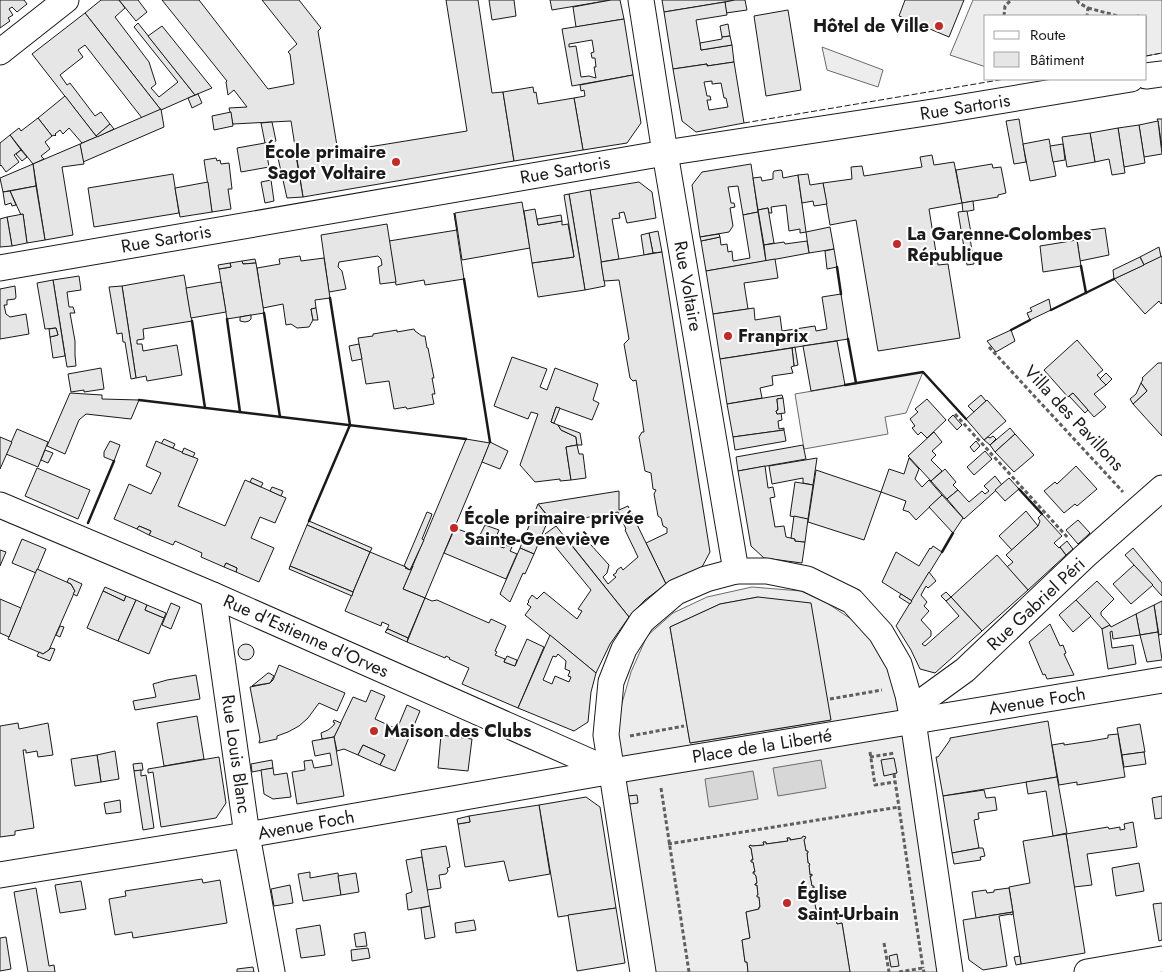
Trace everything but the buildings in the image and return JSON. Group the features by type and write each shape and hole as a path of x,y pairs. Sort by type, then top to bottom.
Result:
{"street":[{"path":"0,52 66,0"},
{"name":"Rue Voltaire","path":"641,0 736,571"},
{"path":"1147,76 1162,74"},
{"name":"Rue Sartoris","path":"0,268 665,152 939,111 1125,80"},
{"name":"Rue Gabriel Péri","path":"913,722 925,699 965,670 1086,556 1162,488"},
{"name":"Rue d'Estienne d'Orves","path":"0,506 214,595 611,771"},
{"path":"643,972 606,735 611,682 624,649 642,621 676,592 706,579 736,571 767,571 807,579 852,601 881,633 899,664 913,722 950,972"},
{"name":"Rue Louis Blanc","path":"214,595 247,835 272,972"},
{"path":"954,679 954,696 960,705 977,711"},
{"name":"Avenue Foch","path":"913,722 1162,680"},
{"name":"Place de la Liberté","path":"611,771 913,722"},
{"path":"527,786 540,773 543,755 535,737"},
{"name":"Avenue Foch","path":"0,875 247,835 611,771"},
{"path":"1087,972 1162,959"}],"path":[{"path":"1004,15 1005,6 1012,0"},
{"path":"1077,0 1088,8 1114,15"},
{"path":"1087,15 1088,8"},
{"name":"Villa des Pavillons","path":"990,347 1138,509"},
{"path":"955,414 1086,556"},
{"path":"830,699 884,690"},
{"path":"624,737 684,726"},
{"path":"895,782 875,785 870,757 898,753"},
{"path":"894,774 923,970 899,972"},
{"path":"660,788 689,972"},
{"path":"668,844 899,807"},
{"path":"884,943 889,972"}],"shaded area":[{"path":"973,0 1162,0 1162,53 1147,56 1147,15 984,15 984,66 950,55"},
{"path":"822,47 883,70 878,87 827,70"},
{"path":"923,372 906,413 885,417 888,434 804,449 795,394"},
{"path":"752,587 801,591 827,603 854,621 884,656 899,702 938,972 850,972 842,923 837,924 817,914 814,900 816,898 814,898 812,888 814,888 810,876 812,875 810,875 810,864 808,863 808,853 804,840 806,838 790,840 790,838 787,838 788,841 766,844 766,842 763,842 764,845 750,845 749,847 751,848 753,860 751,860 755,871 753,874 756,876 757,883 755,885 757,885 760,907 759,909 746,912 750,938 742,940 748,972 653,972 617,730 631,672 647,636 673,613 707,597","holes":["758,597 830,720 690,743 670,627 720,604"]},
{"path":"821,760 826,788 778,796 773,768"},
{"path":"753,771 758,799 709,807 705,779"}],"fence":[{"path":"1147,56 1162,53"},
{"path":"744,123 999,80"}],"wall":[{"path":"1081,266 1086,293"},
{"path":"837,267 841,294"},
{"path":"464,279 490,442"},
{"path":"1051,310 1114,279"},
{"path":"309,521 350,425 330,298"},
{"path":"264,313 280,417"},
{"path":"227,319 240,412"},
{"path":"1011,330 1030,320"},
{"path":"192,321 205,408"},
{"path":"848,339 856,383"},
{"path":"845,385 923,372 966,419"},
{"path":"139,400 466,439"},
{"path":"88,523 114,461"},
{"path":"1019,489 1042,514"},
{"path":"942,552 953,533"}],"place":[{"name":"Hôtel de Ville","path":"939,26"},
{"name":"École primaire Sagot Voltaire","path":"396,162"},
{"name":"La Garenne-Colombes République","path":"897,244"},
{"name":"Franprix","path":"728,336"},
{"name":"École primaire privée Sainte-Geneviève","path":"454,528"},
{"name":"Maison des Clubs","path":"374,731"},
{"name":"Église Saint-Urbain","path":"787,903"}]}
